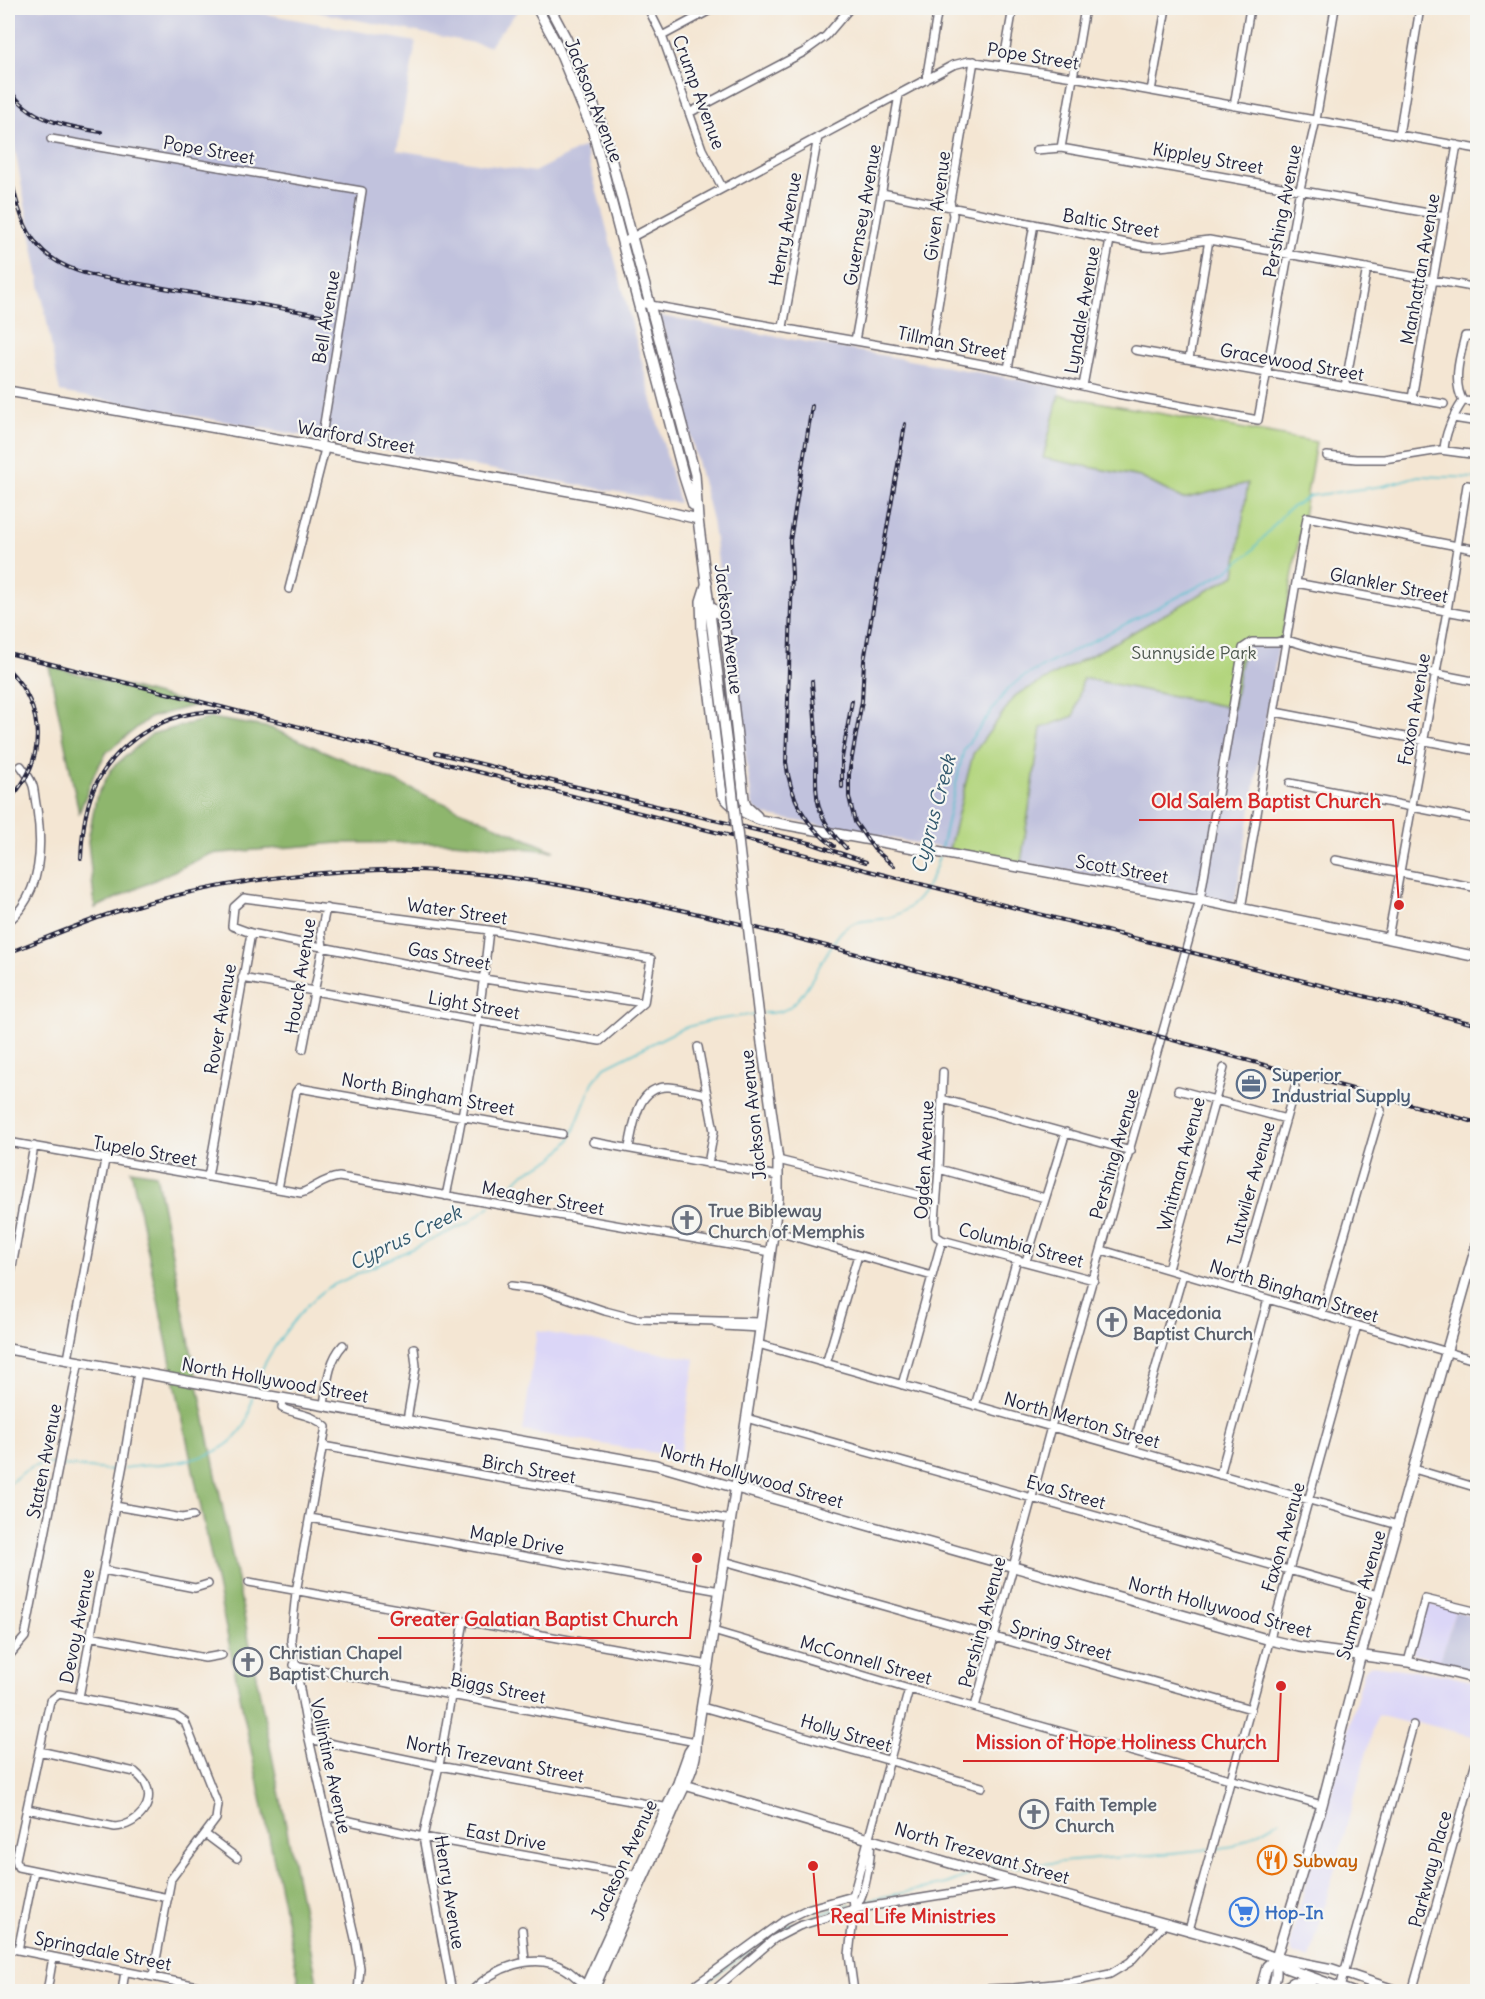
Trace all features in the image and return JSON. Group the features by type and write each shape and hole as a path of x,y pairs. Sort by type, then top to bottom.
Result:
{"main road":[{"name":"Jackson Avenue","path":"543,8 566,38 603,128 695,474 698,519 778,1160 778,1198 774,1231 696,1742 697,1752 691,1771 681,1784"},
{"name":"Jackson Avenue","path":"543,8 593,132 670,424 698,519"},
{"name":"Warford Street","path":"8,391 614,499 698,519"},
{"name":"Scott Street","path":"707,582 701,601 702,630 722,794 728,803 760,820 1200,900 1478,957"},
{"path":"710,606 721,616 725,629 744,799 746,806 760,820"},
{"name":"Summer Avenue","path":"1276,1958 1322,1805 1361,1654 1478,1240"},
{"name":"North Hollywood Street","path":"8,1349 656,1465 1270,1640 1300,1647 1408,1662 1478,1679"},
{"name":"Jackson Avenue","path":"588,1989 634,1875 670,1808 681,1784 689,1752 696,1742"},
{"path":"691,1771 694,1782 703,1790"},
{"name":"North Trezevant Street","path":"681,1784 980,1872 1189,1930 1276,1958"},
{"name":"Jackson Avenue","path":"588,1989 645,1878 670,1808"},
{"path":"1276,1958 1332,1969 1400,1992"},
{"path":"1276,1958 1286,1968 1352,1992"},
{"path":"1260,1992 1267,1966 1276,1958"},
{"path":"1272,1992 1276,1974 1276,1958"},
{"path":"1279,1992 1294,1982 1318,1980"},
{"path":"1475,1992 1478,1983"}],"street":[{"name":"Crump Avenue","path":"648,8 662,36 702,149 722,187"},
{"path":"662,36 714,8"},
{"path":"689,113 804,52 826,36 850,8"},
{"path":"926,80 938,8"},
{"path":"1003,65 1013,8"},
{"path":"1061,148 1085,8"},
{"path":"1151,91 1166,8"},
{"path":"1234,106 1250,8"},
{"name":"Pershing Avenue","path":"1258,420 1300,189 1316,120 1335,8"},
{"path":"1399,135 1420,8"},
{"name":"Pope Street","path":"623,242 953,65 974,61 1478,149"},
{"name":"Given Avenue","path":"930,354 953,208 950,201 974,61"},
{"name":"Guernsey Avenue","path":"855,340 899,95"},
{"path":"593,132 603,128"},
{"name":"Henry Avenue","path":"783,327 818,137"},
{"name":"Pope Street","path":"51,139 362,191"},
{"name":"Manhattan Avenue","path":"1412,398 1457,145"},
{"name":"Kippley Street","path":"1036,150 1061,148 1445,216"},
{"name":"Bell Avenue","path":"289,589 322,448 362,191"},
{"name":"Baltic Street","path":"882,193 1110,240 1161,248 1209,240 1478,288"},
{"path":"1008,369 1034,224"},
{"name":"Lyndale Avenue","path":"1083,386 1110,240"},
{"path":"1189,359 1209,240"},
{"path":"1345,387 1367,268"},
{"name":"Tillman Street","path":"639,303 930,354 1258,420"},
{"path":"1463,401 1457,385 1465,336 1478,336"},
{"name":"Gracewood Street","path":"1135,350 1444,404"},
{"path":"1463,401 1476,402 1478,389"},
{"path":"1444,450 1444,439 1463,401"},
{"path":"1453,418 1478,422"},
{"path":"670,424 681,421"},
{"path":"1326,456 1384,459 1444,450 1478,455"},
{"name":"Faxon Avenue","path":"1388,938 1447,611 1467,485 1478,487"},
{"path":"1240,909 1307,517 1478,550"},
{"name":"Glankler Street","path":"1296,583 1478,617"},
{"path":"1287,640 1330,653 1478,682"},
{"name":"Pershing Avenue","path":"975,1707 1051,1427 1131,1151 1200,900 1243,648 1252,642 1287,640"},
{"path":"1275,712 1478,751"},
{"path":"8,922 22,906 33,885 39,860 40,832 33,784 21,766"},
{"path":"1290,783 1478,820"},
{"path":"1335,860 1478,888"},
{"name":"Water Street","path":"250,933 232,926 234,907 244,898 258,898 489,930 651,959 644,1003"},
{"name":"Houck Avenue","path":"303,1049 322,948 321,932 326,908"},
{"path":"446,1196 464,1116 479,1021 489,930"},
{"name":"Gas Street","path":"250,933 484,978 644,1003"},
{"name":"Rover Avenue","path":"208,1177 250,933"},
{"name":"Light Street","path":"242,978 600,1041 644,1003"},
{"path":"698,1047 714,1131 708,1164"},
{"name":"Whitman Avenue","path":"1168,1269 1224,1068"},
{"name":"Ogden Avenue","path":"902,1385 942,1240 936,1236 936,1199 943,1072"},
{"name":"North Bingham Street","path":"278,1189 298,1088 304,1087 562,1134"},
{"path":"629,1147 638,1107 644,1097 654,1089 668,1087 707,1094"},
{"name":"Tutwiler Avenue","path":"1237,1290 1295,1088"},
{"path":"1178,1090 1286,1119"},
{"path":"942,1099 1131,1151"},
{"path":"1321,1315 1381,1110"},
{"path":"1026,1262 1066,1132"},
{"name":"Tupelo Street","path":"8,1142 278,1189"},
{"path":"593,1142 778,1176"},
{"path":"8,1289 34,1146"},
{"path":"68,1359 105,1160"},
{"path":"778,1160 936,1199"},
{"path":"939,1169 1045,1198"},
{"name":"Meagher Street","path":"278,1189 301,1193 310,1191 326,1179 339,1178 771,1252"},
{"path":"774,1231 932,1276"},
{"name":"Columbia Street","path":"942,1240 1094,1280"},
{"name":"North Bingham Street","path":"1102,1250 1478,1361"},
{"path":"826,1364 858,1255"},
{"path":"975,1406 1017,1259"},
{"path":"1132,1450 1183,1274"},
{"path":"511,1286 543,1290 636,1319 723,1321 761,1325"},
{"path":"1220,1475 1268,1299"},
{"name":"Faxon Avenue","path":"1189,1930 1357,1325"},
{"name":"North Merton Street","path":"758,1344 1398,1525"},
{"path":"324,1405 331,1366 337,1350 343,1345"},
{"path":"407,1420 417,1366 414,1348"},
{"name":"Staten Avenue","path":"8,1657 25,1637 79,1361"},
{"name":"Devoy Avenue","path":"34,1871 18,1867 16,1859 50,1701 58,1694 79,1697 138,1372"},
{"name":"Vollintine Avenue","path":"283,1398 282,1408 317,1418 326,1427 291,1626 294,1665 309,1739 356,1943 360,1968 358,1992"},
{"name":"Eva Street","path":"747,1418 1378,1595"},
{"name":"Birch Street","path":"323,1446 731,1520"},
{"path":"1413,1469 1478,1488"},
{"path":"115,1506 182,1518 193,1516"},
{"name":"Maple Drive","path":"310,1518 720,1591"},
{"name":"Spring Street","path":"724,1561 1251,1709"},
{"path":"103,1570 195,1588 208,1584"},
{"path":"249,1582 708,1665"},
{"path":"1408,1662 1425,1599 1478,1612"},
{"name":"Henry Avenue","path":"452,1992 423,1837 439,1766 464,1621"},
{"name":"McConnell Street","path":"713,1631 909,1689 1322,1805"},
{"path":"90,1636 206,1658 222,1654"},
{"name":"Biggs Street","path":"294,1665 696,1742"},
{"path":"854,1992 849,1955 855,1902 871,1851 869,1838 909,1689"},
{"path":"79,1697 176,1716 185,1722 218,1805 216,1819 171,1879 153,1976"},
{"name":"Holly Street","path":"702,1707 982,1786"},
{"path":"1340,1988 1413,1725"},
{"name":"North Trezevant Street","path":"309,1739 439,1766 670,1808"},
{"path":"27,1809 115,1827 125,1826 136,1820 147,1805 149,1797 145,1783 135,1772 39,1751"},
{"name":"Parkway Place","path":"1412,1992 1478,1754"},
{"name":"East Drive","path":"327,1816 423,1837 645,1878"},
{"path":"205,1834 237,1858"},
{"path":"18,1950 34,1871 168,1898"},
{"path":"686,1992 759,1937 785,1920 810,1908 1018,1882"},
{"path":"712,1992 774,1939 855,1902"},
{"path":"909,1992 1014,1988 1073,1982 1110,1974 1130,1962 1165,1923"},
{"path":"522,1930 525,1961"},
{"name":"Springdale Street","path":"8,1948 153,1976 198,1989 228,1992"},
{"path":"47,1992 52,1957"},
{"path":"471,1992 479,1983 505,1968 525,1961 563,1968 588,1989 604,1992"},
{"path":"122,1992 125,1971"}],"shaded area":[{"path":"8,8 235,8 416,42 397,150 534,172 585,146 679,503 60,392 8,112"},
{"path":"296,8 520,8 489,46"},
{"path":"660,316 1060,387 1059,395 1316,442 1305,490 1235,902 764,815 753,808 712,520"},
{"path":"537,1331 695,1359 680,1457 523,1431"},
{"path":"1429,1604 1455,1610 1440,1661 1413,1654"},
{"path":"1455,1611 1477,1616 1477,1673 1440,1661"},
{"path":"1371,1665 1447,1675 1477,1683 1477,1737 1377,1715 1310,1959 1293,1953 1290,1942 1363,1675"}],"green space":[{"name":"Sunnyside Park","path":"1059,395 1316,442 1281,641 1252,642 1243,648 1233,708 1083,678 1074,716 1041,728 1021,863 949,849 973,754 1016,695 1235,575 1248,483 1183,499 1140,477 1043,458"},
{"path":"49,666 196,705 149,718 107,752 95,772 79,813"},
{"path":"211,718 271,728 554,851 452,842 338,843 210,854 95,908 88,841 96,798 112,768 152,734"},
{"path":"131,1170 156,1174 319,1991 301,1991"},
{"path":"1300,1983 1333,1991 1282,1992"}],"waterway":[{"name":"Cyprus Creek","path":"941,848 964,749 1007,690 1021,678 1224,573 1250,553 1286,511 1310,496 1383,486 1418,476 1478,478"},
{"name":"Cyprus Creek","path":"763,1013 782,1011 799,998 835,940 848,926 894,916 911,906 924,892 939,856"},
{"name":"Cyprus Creek","path":"496,1201 524,1173 554,1158 570,1140 593,1082 605,1067 683,1028 714,1020 756,1014"},
{"name":"Cyprus Creek","path":"254,1390 265,1363 284,1333 318,1295 329,1287 468,1223 490,1206"},
{"name":"Cyprus Creek","path":"124,1468 189,1460 219,1449 232,1440 245,1425 252,1397"},
{"name":"Cyprus Creek","path":"8,1485 30,1468 42,1464 56,1464"},
{"name":"Cyprus Creek","path":"61,1465 108,1470 119,1468"},
{"path":"1214,1849 1234,1846 1280,1820"},
{"path":"985,1869 997,1866 1019,1867 1209,1849"},
{"path":"863,1901 946,1884 972,1874"},
{"path":"698,1988 780,1929 850,1904"}],"railway":[{"path":"8,87 26,108 37,115 61,124 101,132"},
{"path":"8,164 18,206 33,239 44,252 77,271 100,277 332,317"},
{"path":"812,406 790,541 792,575 786,762 791,787 807,820 834,846"},
{"path":"894,866 874,849 855,822 849,797 849,774 862,701 864,661 905,424"},
{"path":"8,492 9,499"},
{"path":"8,653 1478,1025"},
{"path":"8,669 30,701 37,735 30,769 8,801"},
{"path":"812,681 817,798 825,822 846,848"},
{"path":"842,787 842,758 852,701"},
{"path":"81,858 83,829 90,800 97,782 119,752 149,729 166,721 183,715 220,712"},
{"path":"436,753 810,843 866,862"},
{"path":"13,951 75,926 145,903 245,882 347,871 413,870 477,874 572,887 776,933 1478,1123"}],"place":[{"name":"Old Salem Baptist Church","path":"1399,905"},
{"name":"Superior Industrial Supply","path":"1251,1084"},
{"name":"True Bibleway Church of Memphis","path":"687,1220"},
{"name":"Macedonia Baptist Church","path":"1112,1322"},
{"name":"Greater Galatian Baptist Church","path":"697,1558"},
{"name":"Christian Chapel Baptist Church","path":"248,1662"},
{"name":"Mission of Hope Holiness Church","path":"1281,1686"},
{"name":"Faith Temple Church","path":"1034,1814"},
{"name":"Subway","path":"1272,1860"},
{"name":"Real Life Ministries","path":"813,1866"},
{"name":"Hop-In","path":"1244,1912"}]}
